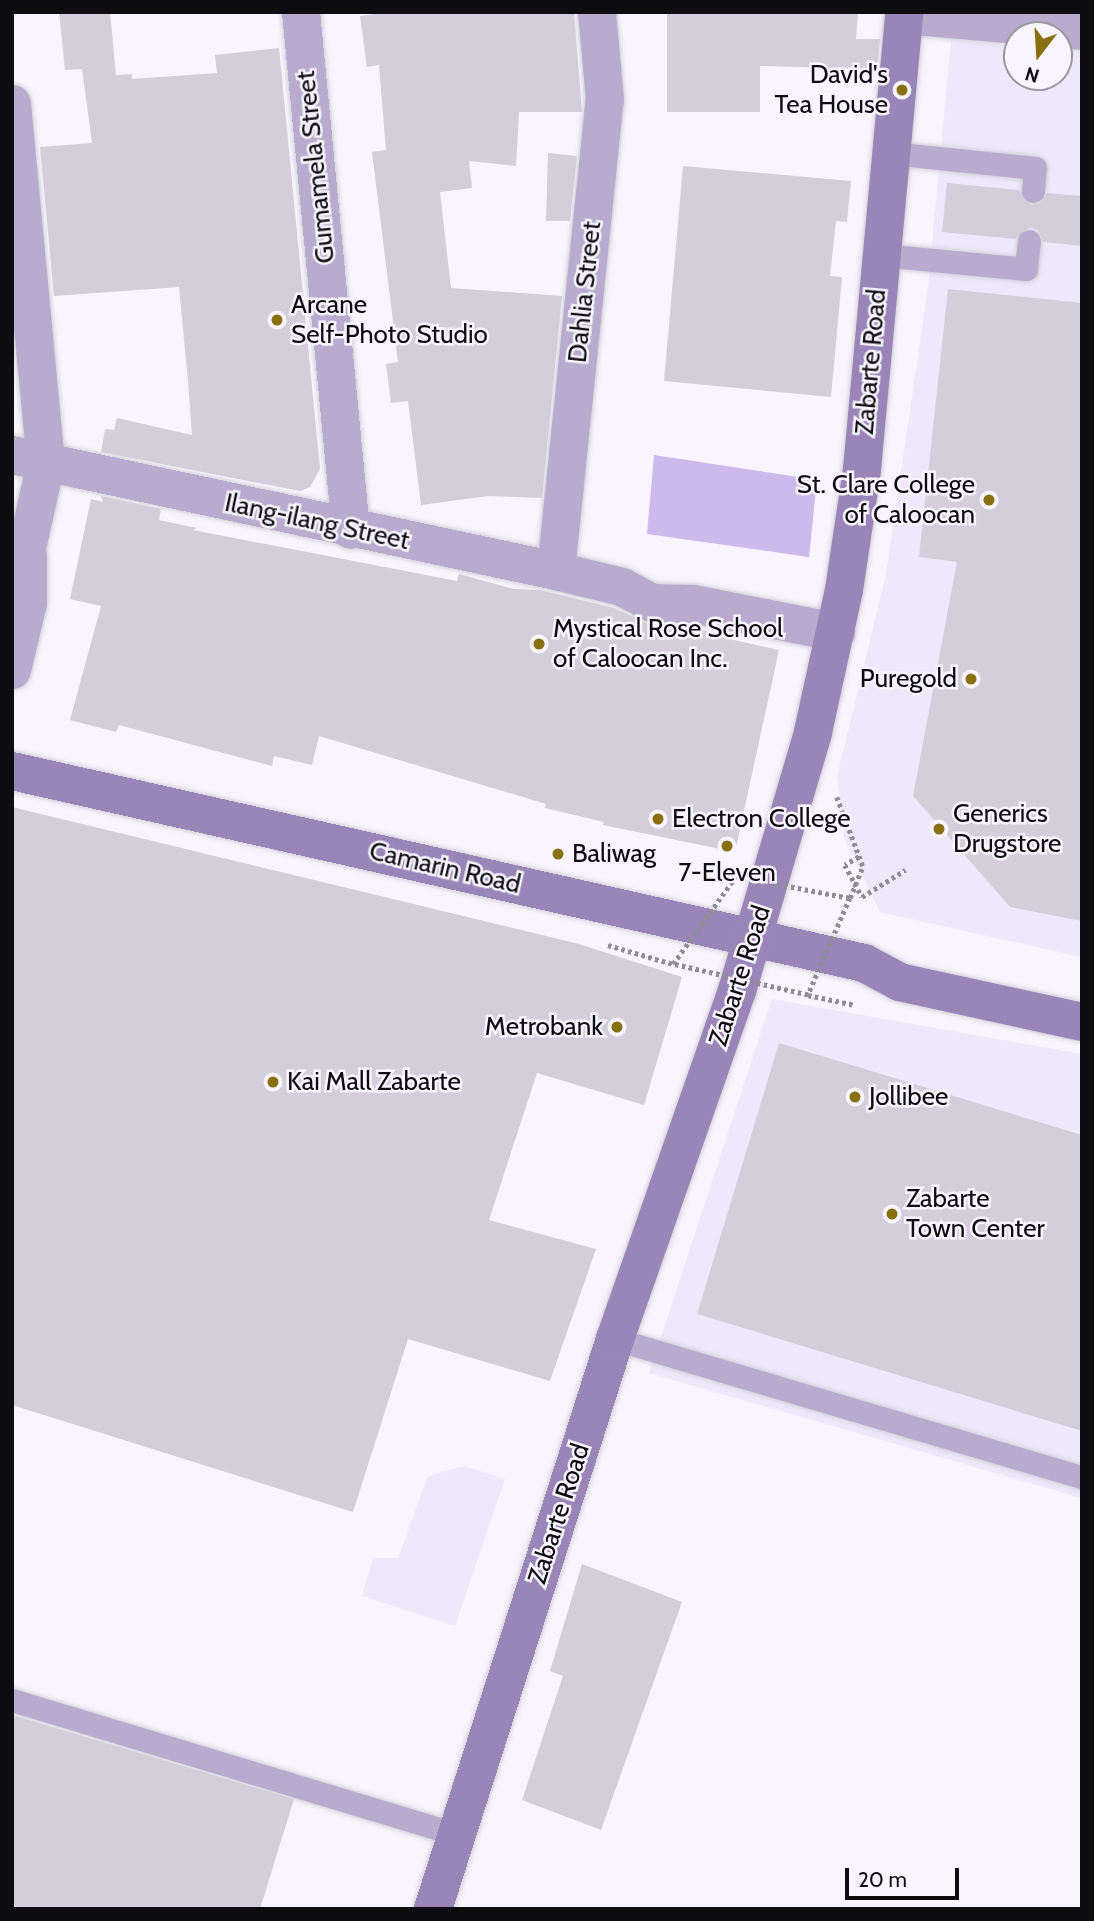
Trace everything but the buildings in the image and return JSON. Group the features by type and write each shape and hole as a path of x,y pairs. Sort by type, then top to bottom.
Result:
{"main road":[{"name":"Zabarte Road","path":"433,1909 615,1339 753,937 806,755 836,632 862,469 904,14"},
{"name":"Camarin Road","path":"12,771 877,966 902,962 1082,1002"},
{"name":"Camarin Road","path":"877,966 899,982 1082,1023"}],"street":[{"name":"Gumamela Street","path":"301,12 351,530"},
{"name":"Dahlia Street","path":"556,572 605,100 597,12"},
{"path":"904,14 1082,31"},
{"path":"12,104 29,459 28,603 12,670"},
{"name":"Ilang-ilang Street","path":"29,459 622,587 652,603 693,604 836,632"},
{"path":"12,583 29,539"}],"lane":[{"path":"890,153 1035,168 1033,191"},
{"path":"881,255 1026,269 1029,241"},
{"path":"615,1339 1082,1477"},
{"path":"12,1700 457,1834"}],"path":[{"path":"808,995 863,866 846,828 837,797"},
{"path":"859,857 845,865 862,897 905,870"},
{"path":"673,964 736,876 850,898"},
{"path":"616,950 859,1005"}],"shaded area":[{"path":"951,40 1003,46 1003,91 1073,91 1073,52 1082,53 1082,957 880,912 844,838 837,777 886,574 928,287"},
{"path":"654,455 817,480 809,557 647,534"},
{"name":"Zabarte Town Center","path":"772,999 1082,1054 1082,1498 649,1373"},
{"path":"464,1466 505,1479 455,1626 362,1596 373,1558 398,1558 428,1476"}],"place":[{"name":"David's Tea House","path":"902,90"},
{"name":"Arcane Self-Photo Studio","path":"277,320"},
{"name":"St. Clare College of Caloocan","path":"989,500"},
{"name":"Mystical Rose School of Caloocan Inc.","path":"539,644"},
{"name":"Puregold","path":"971,679"},
{"name":"Electron College","path":"658,819"},
{"name":"Generics Drugstore","path":"939,829"},
{"name":"7-Eleven","path":"727,846"},
{"name":"Baliwag","path":"558,854"},
{"name":"Metrobank","path":"617,1027"},
{"name":"Kai Mall Zabarte","path":"273,1082"},
{"name":"Jollibee","path":"855,1097"},
{"name":"Zabarte Town Center","path":"892,1214"}]}
